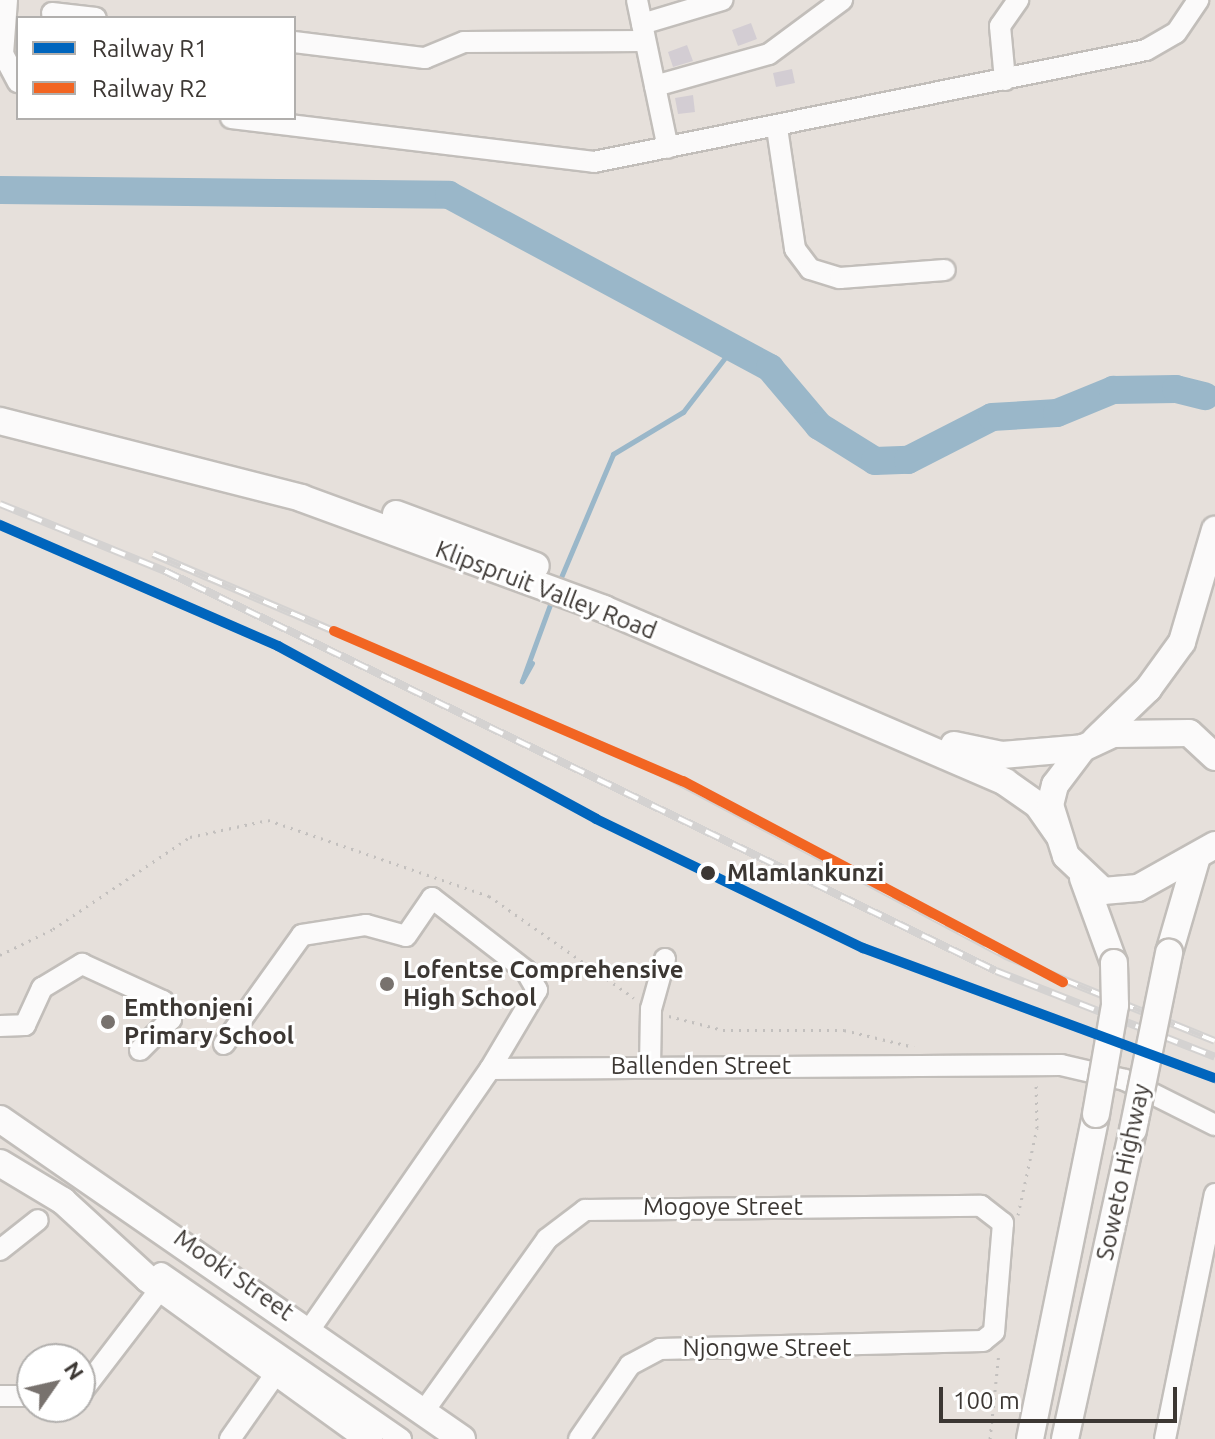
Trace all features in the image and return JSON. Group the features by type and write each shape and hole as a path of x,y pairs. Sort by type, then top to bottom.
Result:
{"main road":[{"name":"Klipspruit Valley Road","path":"0,404 231,460 607,602 960,747 1002,755 1089,744 1131,730 1189,733 1215,757"},
{"name":"Klipspruit Valley Road","path":"0,421 301,498 515,567"},
{"path":"1058,834 1052,794 1089,744 1182,642 1214,534"},
{"name":"Klipspruit Valley Road","path":"607,602 1005,782 1037,804 1058,834"},
{"name":"Soweto Highway","path":"1030,1439 1115,1005 1114,963 1083,878 1058,834"},
{"path":"1083,878 1103,891 1130,891 1209,853"},
{"name":"Soweto Highway","path":"1065,1439 1169,953 1209,853"},
{"name":"Mooki Street","path":"0,1119 310,1329 462,1439"},
{"path":"0,1163 63,1201 161,1288 369,1439"}],"street":[{"path":"7,0 2,28 5,63 16,79"},
{"path":"637,0 668,148"},
{"path":"296,42 425,58 464,42 643,32 722,0"},
{"path":"655,86 769,54 842,0"},
{"path":"1005,80 1000,26 1018,0"},
{"path":"246,120 573,163 777,128 1155,47 1176,33 1198,0"},
{"path":"52,13 78,16"},
{"path":"777,128 795,249 810,269 856,278 945,270"},
{"path":"224,1044 302,935 366,925 406,936 432,898 526,971 537,990 490,1069 310,1329"},
{"path":"650,1067 651,1009 665,959"},
{"path":"0,1026 25,1025 42,988 82,964 163,1001 171,1019 140,1050"},
{"name":"Ballenden Street","path":"490,1069 1035,1064 1094,1068 1215,1125"},
{"name":"Mooki Street","path":"0,1135 214,1274 445,1439"},
{"name":"Mooki Street","path":"0,1152 401,1439"},
{"path":"1165,1439 1211,1232 1215,1194"},
{"name":"Mogoye Street","path":"424,1411 547,1239 585,1210 981,1206 996,1212 1007,1236"},
{"path":"0,1250 38,1220"},
{"path":"994,1332 1007,1236"},
{"path":"96,1373 161,1288"},
{"name":"Njongwe Street","path":"579,1439 630,1365 660,1349 961,1346 994,1332"},
{"path":"230,1439 277,1372"}],"path":[{"path":"0,955 53,929 190,837 268,820 489,896 651,1009 723,1030 844,1030 920,1049"},
{"path":"1007,1236 1027,1198 1035,1064"},
{"path":"990,1439 1000,1355 994,1332"}],"building":[{"path":"751,23 757,39 738,46 732,30"},
{"path":"687,45 693,61 673,67 668,52"},
{"path":"792,69 795,83 776,87 773,73"},
{"path":"693,95 695,112 678,114 675,98"}],"waterway":[{"path":"0,190 449,195 770,368 819,426 875,461 908,460 992,417 1057,413 1113,390 1176,389 1205,396"},
{"path":"559,582 613,454 683,412 734,346"},
{"path":"532,663 522,681 552,599"}],"railway":[{"path":"0,504 165,571 996,971 1215,1057"},
{"path":"0,525 278,646 596,819 863,948 1215,1078"},
{"path":"153,554 641,762 1008,957 1215,1041"}],"rail line":[{"name":"R1","path":"0,525 278,646 596,819 863,948 1215,1078"},
{"name":"R2","path":"334,631 683,781 1063,982"}],"place":[{"name":"Mlamlankunzi","path":"708,873"},
{"name":"Lofentse Comprehensive High School","path":"387,984"},
{"name":"Emthonjeni Primary School","path":"108,1022"}]}
